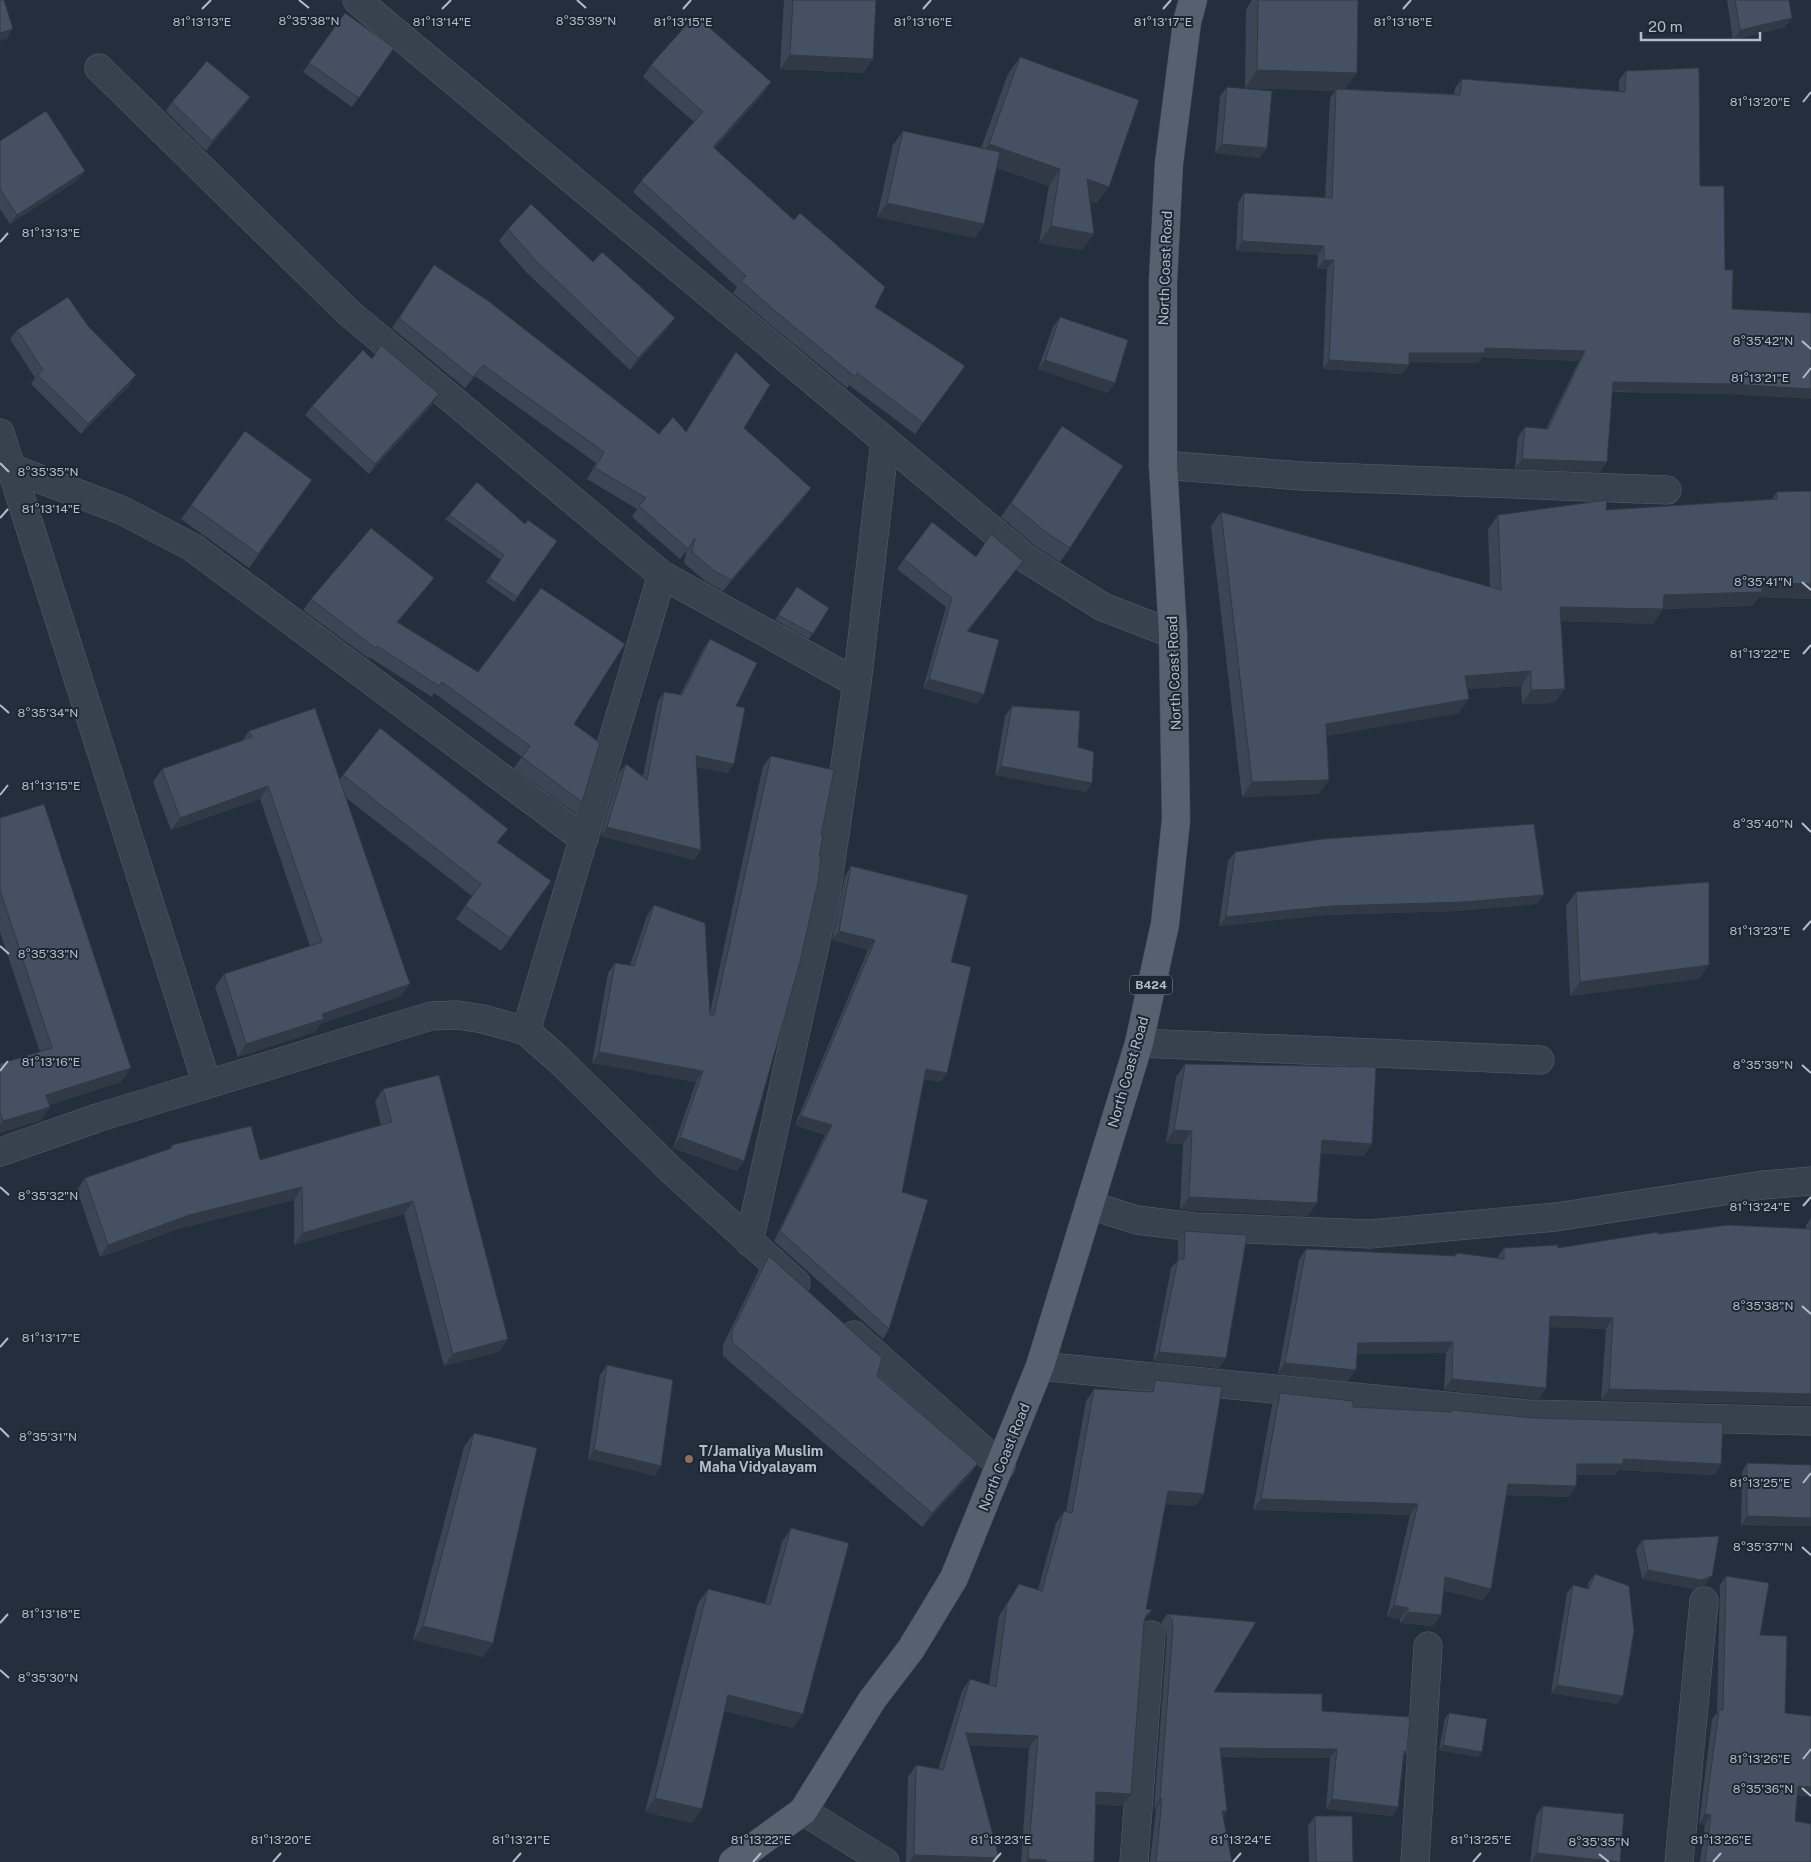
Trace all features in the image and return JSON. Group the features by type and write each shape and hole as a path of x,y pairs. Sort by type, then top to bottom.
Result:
{"main road":[{"name":"North Coast Road","path":"733,1862 803,1812 872,1700 911,1649 954,1578 1040,1366 1139,1043 1165,924 1176,820 1173,634 1163,465 1162,281 1169,163 1187,22 1193,0"}],"street":[{"path":"357,0 1028,560 1103,607 1173,634"},
{"path":"99,68 349,313 662,575 857,683"},
{"path":"0,433 207,1084"},
{"path":"749,1242 826,895 857,683 885,441"},
{"path":"1163,465 1302,476 1667,490"},
{"path":"11,468 121,510 192,546 584,839"},
{"path":"526,1031 662,575"},
{"path":"0,1152 97,1118 431,1016 457,1015 483,1019 526,1031 559,1060 671,1170 816,1301"},
{"path":"1139,1043 1540,1060"},
{"path":"1089,1205 1136,1220 1194,1227 1370,1234 1556,1217 1763,1185 1811,1182"},
{"path":"838,1321 1001,1466"},
{"path":"1040,1366 1527,1414 1811,1421"},
{"path":"1679,1862 1704,1601"},
{"path":"1134,1862 1151,1635"},
{"path":"1415,1862 1428,1646"},
{"path":"803,1812 885,1862"}],"building":[{"path":"0,0 4,0 13,29 0,33"},
{"path":"793,0 876,0 873,59 790,55"},
{"path":"1258,0 1358,0 1357,73 1257,70"},
{"path":"1735,0 1789,0 1792,18 1740,30"},
{"path":"345,13 394,48 359,98 309,63"},
{"path":"695,15 771,82 713,147 794,220 800,213 885,287 875,307 965,366 923,423 857,373 855,377 774,310 741,281 746,276 641,181 703,112 651,65"},
{"path":"1020,57 1139,100 1109,187 1087,179 1094,234 1051,226 1060,169 989,144"},
{"path":"207,61 250,97 212,141 172,102"},
{"path":"1699,68 1700,186 1724,186 1725,270 1733,270 1732,309 1811,313 1811,389 1731,384 1613,382 1607,462 1522,459 1525,427 1548,429 1585,351 1485,348 1485,353 1409,353 1409,365 1329,360 1334,260 1324,260 1324,246 1242,241 1244,193 1332,198 1336,89 1460,95 1462,79 1625,92 1626,71"},
{"path":"1227,87 1272,91 1267,148 1222,144"},
{"path":"46,111 85,171 17,215 0,189 0,141"},
{"path":"903,131 1000,152 984,224 887,203"},
{"path":"531,204 593,262 602,252 675,318 638,358 535,260 508,229"},
{"path":"434,265 487,300 659,434 673,417 686,432 736,352 770,385 744,428 811,488 731,580 713,570 692,552 695,538 688,549 639,506 646,498 595,468 604,452 483,365 473,377 399,318"},
{"path":"68,297 88,326 136,375 88,424 38,375 43,370 17,330"},
{"path":"1060,317 1128,340 1115,383 1045,360"},
{"path":"381,345 439,394 375,464 312,406 363,350 372,359"},
{"path":"1062,426 1123,466 1070,548 1047,533 1011,503"},
{"path":"245,431 312,480 258,554 191,505"},
{"path":"477,482 525,524 528,520 557,541 517,597 489,578 504,555 449,515"},
{"path":"1811,491 1811,584 1762,582 1762,592 1664,595 1663,609 1560,607 1565,689 1531,690 1531,671 1465,676 1469,699 1326,724 1329,780 1252,782 1221,512 1501,590 1498,515 1607,500 1606,510 1777,499 1777,492"},
{"path":"932,522 976,557 991,534 1023,561 967,631 999,640 984,694 929,679 952,598 904,559"},
{"path":"371,528 434,578 397,622 478,672 541,588 625,644 574,724 600,743 582,802 522,757 530,746 442,682 439,686 377,646 375,648 311,599"},
{"path":"797,587 829,608 813,634 778,615"},
{"path":"710,639 757,663 736,706 745,708 734,764 696,756 701,850 607,827 626,764 647,780 664,692 682,695"},
{"path":"1012,706 1080,711 1078,747 1094,752 1092,783 1001,766"},
{"path":"315,708 410,984 322,1014 324,1019 246,1044 224,974 322,942 268,786 180,818 162,769 252,737 249,731"},
{"path":"380,728 508,829 497,842 551,881 510,938 465,906 481,884 343,775"},
{"path":"771,756 834,770 821,835 823,835 819,857 821,858 818,882 800,962 744,1161 680,1137 703,1071 599,1052 615,963 634,966 654,905 705,923 710,1015 714,1015"},
{"path":"44,804 131,1068 46,1095 50,1107 3,1121 0,1112 0,1064 52,1048 0,890 0,818"},
{"path":"1534,824 1544,895 1464,902 1331,906 1226,917 1235,852 1323,839"},
{"path":"851,866 968,895 951,962 971,967 947,1073 926,1069 902,1192 928,1200 889,1329 780,1231 832,1125 801,1116 875,940 839,931"},
{"path":"1709,882 1709,965 1580,982 1576,892"},
{"path":"1185,1064 1376,1067 1372,1144 1322,1140 1317,1203 1189,1197 1192,1131 1174,1130"},
{"path":"439,1075 508,1339 453,1354 413,1201 303,1233 302,1187 189,1215 108,1245 85,1178 172,1148 172,1145 251,1126 260,1160 392,1122 383,1089"},
{"path":"1728,1225 1811,1229 1811,1394 1609,1389 1613,1318 1550,1316 1546,1388 1452,1379 1453,1342 1358,1343 1356,1370 1285,1363 1306,1249 1456,1256 1456,1253 1504,1259 1504,1248 1558,1245 1558,1248 1658,1232 1658,1234"},
{"path":"1185,1231 1247,1235 1226,1358 1159,1352 1178,1259 1184,1259"},
{"path":"769,1256 882,1358 877,1376 978,1463 932,1513 732,1342 732,1331"},
{"path":"607,1365 673,1380 661,1466 594,1450"},
{"path":"1155,1380 1222,1387 1204,1494 1168,1491 1146,1609 1152,1610 1146,1615 1144,1622 1131,1794 1096,1792 1094,1862 1046,1862 1046,1860 1028,1859 1038,1736 966,1733 999,1858 914,1855 916,1765 943,1770 970,1679 996,1687 1007,1604 1019,1584 1042,1591 1064,1511 1072,1513 1094,1389 1153,1392"},
{"path":"1280,1393 1353,1401 1353,1407 1451,1412 1451,1410 1534,1418 1723,1423 1721,1464 1623,1459 1623,1464 1577,1464 1576,1486 1508,1484 1491,1589 1445,1577 1441,1615 1408,1612 1408,1608 1394,1605 1418,1504 1261,1499"},
{"path":"474,1433 537,1448 493,1643 423,1626"},
{"path":"1747,1463 1811,1465 1811,1518 1747,1516"},
{"path":"791,1528 849,1543 803,1714 728,1695 702,1809 655,1798 708,1589 770,1605"},
{"path":"1719,1536 1712,1576 1701,1580 1648,1570 1642,1540"},
{"path":"1595,1574 1629,1586 1634,1631 1623,1696 1557,1685 1573,1585 1589,1589"},
{"path":"1726,1576 1769,1583 1760,1635 1787,1636 1785,1713 1811,1716 1811,1787 1798,1786 1795,1821 1811,1824 1811,1862 1705,1862 1711,1815 1705,1814 1719,1710 1723,1710"},
{"path":"1167,1614 1256,1622 1214,1692 1322,1694 1322,1711 1410,1717 1407,1751 1404,1751 1398,1807 1332,1799 1337,1749 1220,1748 1227,1811 1222,1811 1232,1862 1156,1862 1173,1627 1172,1619"},
{"path":"1449,1713 1487,1719 1482,1752 1443,1745"},
{"path":"1543,1806 1624,1814 1620,1862 1537,1853"},
{"path":"1315,1816 1352,1816 1353,1862 1316,1862"}],"place":[{"name":"T/Jamaliya Muslim Maha Vidyalayam","path":"689,1459"}]}
